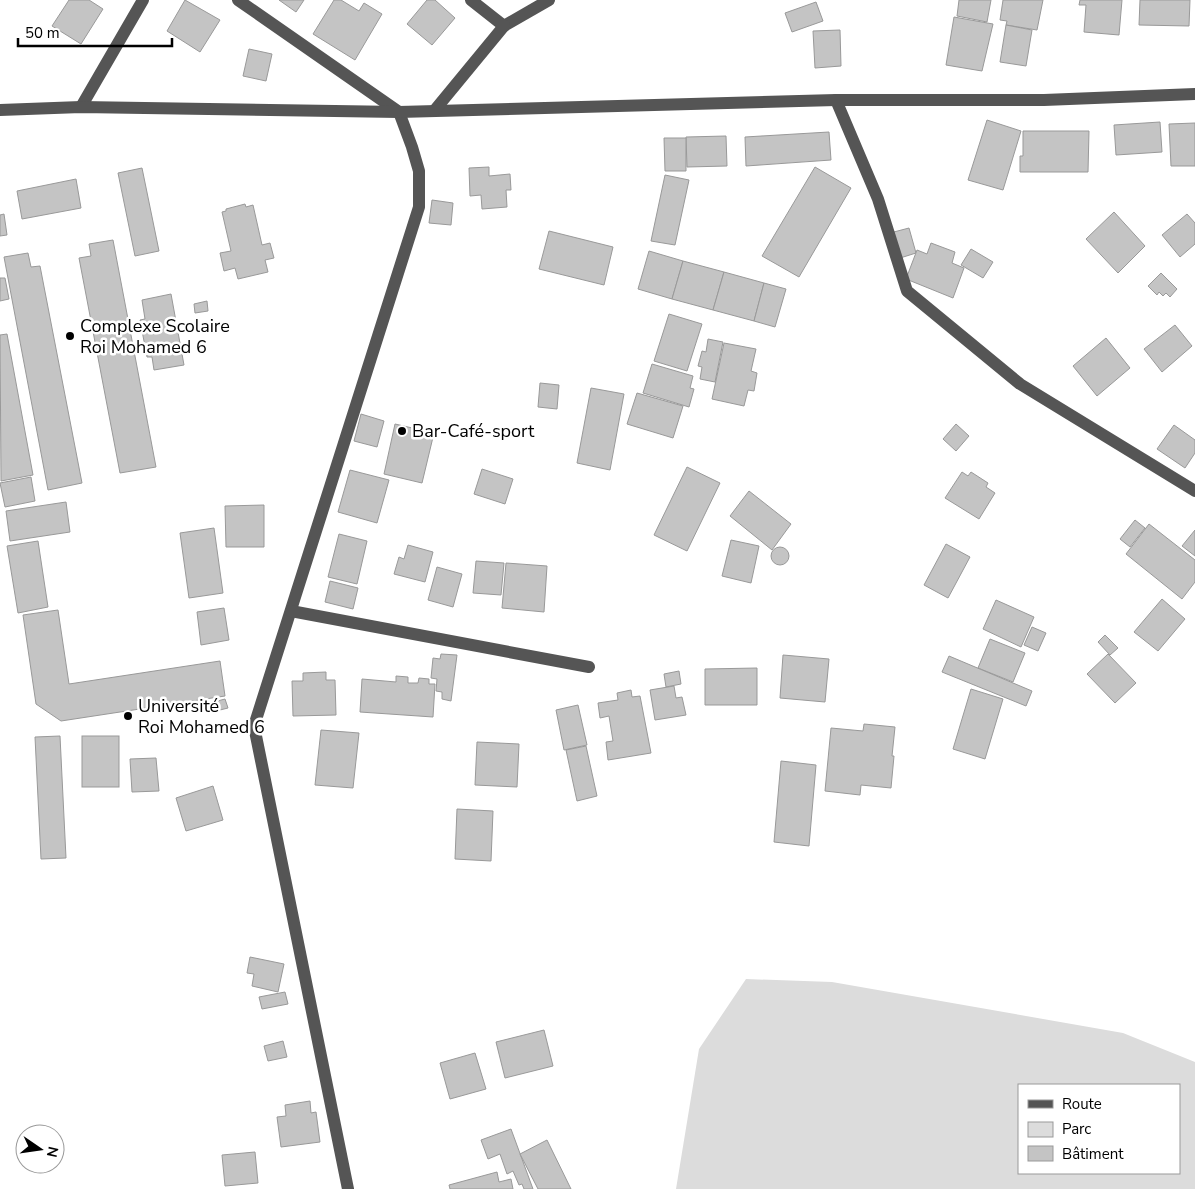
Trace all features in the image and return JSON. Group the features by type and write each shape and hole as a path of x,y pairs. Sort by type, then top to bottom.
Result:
{"street":[{"path":"81,107 143,0"},
{"path":"238,0 399,112 419,171 419,207 254,726 348,1189"},
{"path":"471,0 504,26"},
{"path":"434,111 504,26 549,0"},
{"path":"0,110 81,107 399,112 836,100 1044,100 1195,94"},
{"path":"836,100 878,199 907,291 1020,384 1195,491"},
{"path":"292,611 589,667"}],"green space":[{"path":"746,979 832,982 1123,1033 1195,1062 1195,1189 676,1189 699,1049"}],"building":[{"path":"69,0 89,0 103,9 81,44 52,26"},
{"path":"185,0 220,20 200,52 167,31"},
{"path":"279,0 304,0 296,12"},
{"path":"334,0 341,0 359,11 364,3 382,14 355,60 313,34"},
{"path":"427,0 435,0 455,18 432,45 407,24"},
{"path":"959,0 991,0 987,22 957,16"},
{"path":"1003,0 1043,0 1037,30 1006,25 1007,21 1000,20"},
{"path":"1080,0 1122,0 1119,35 1084,32 1086,5 1079,5"},
{"path":"1140,0 1190,0 1189,26 1139,25"},
{"path":"816,2 823,21 792,32 785,13"},
{"path":"954,17 993,24 982,71 946,65"},
{"path":"1006,25 1032,30 1026,66 1000,62"},
{"path":"840,30 841,66 815,68 813,31"},
{"path":"249,49 272,54 266,81 243,76"},
{"path":"987,120 1021,131 1003,190 968,180"},
{"path":"1160,122 1162,152 1116,155 1114,125"},
{"path":"1195,123 1195,166 1171,166 1169,124"},
{"path":"1023,131 1089,131 1088,172 1020,172 1020,156 1023,156"},
{"path":"829,132 831,160 746,166 745,137"},
{"path":"726,136 727,166 687,167 686,137"},
{"path":"664,138 686,138 686,171 665,171"},
{"path":"489,167 489,176 510,174 511,190 506,190 507,207 482,209 481,195 470,196 469,168"},
{"path":"815,167 851,188 799,277 762,256"},
{"path":"142,168 159,251 135,256 118,173"},
{"path":"665,175 689,180 675,245 651,241"},
{"path":"76,179 81,208 22,219 17,191"},
{"path":"432,200 453,203 451,225 429,223"},
{"path":"245,204 246,207 253,205 262,245 270,243 274,258 265,260 268,272 238,279 235,268 224,271 220,253 231,251 222,212 226,211 226,209"},
{"path":"1114,212 1145,246 1118,273 1086,239"},
{"path":"4,214 7,235 0,236 0,215"},
{"path":"1187,214 1195,223 1195,244 1180,257 1162,235"},
{"path":"909,228 916,253 897,259 890,233"},
{"path":"549,231 613,247 604,285 539,269"},
{"path":"113,240 156,467 120,473 79,258 91,256 89,244"},
{"path":"931,243 955,252 952,263 964,268 953,298 906,279 917,250 927,254"},
{"path":"971,249 993,262 983,278 961,265"},
{"path":"649,251 683,261 672,299 638,289"},
{"path":"28,253 31,267 40,266 82,483 48,490 4,257"},
{"path":"683,261 724,272 713,310 672,299"},
{"path":"724,272 764,283 754,321 713,310"},
{"path":"1161,273 1177,289 1170,297 1166,293 1163,296 1159,292 1157,295 1148,286"},
{"path":"0,278 5,278 9,299 0,301"},
{"path":"764,283 786,289 775,327 754,321"},
{"path":"171,294 184,365 154,370 152,357 147,357 140,320 145,319 142,300"},
{"path":"207,301 208,311 195,313 194,304"},
{"path":"669,314 702,324 687,371 654,361"},
{"path":"1175,325 1192,346 1162,372 1144,349"},
{"path":"7,334 33,475 1,481 0,335"},
{"path":"1106,338 1130,368 1097,396 1073,366"},
{"path":"708,339 723,342 715,382 700,379 702,367 698,366 702,351 706,352"},
{"path":"724,343 756,349 751,371 757,373 754,391 748,390 744,406 712,399"},
{"path":"652,364 693,376 690,388 694,389 689,407 643,393"},
{"path":"540,383 559,385 557,409 538,407"},
{"path":"591,388 624,394 610,470 577,463"},
{"path":"637,393 683,406 673,438 627,424"},
{"path":"361,414 384,421 377,447 354,441"},
{"path":"395,424 434,433 422,483 384,474"},
{"path":"956,424 969,436 956,451 943,439"},
{"path":"1174,425 1195,440 1195,453 1185,468 1157,449"},
{"path":"687,467 720,483 687,551 654,535"},
{"path":"482,469 513,479 505,504 474,494"},
{"path":"350,470 389,480 377,523 338,512"},
{"path":"962,472 968,476 971,472 988,483 986,487 995,493 979,519 945,498"},
{"path":"31,477 35,501 5,507 0,483"},
{"path":"749,491 791,524 772,550 730,516"},
{"path":"66,502 70,532 10,541 6,511"},
{"path":"264,505 264,547 226,547 225,506"},
{"path":"1135,520 1145,528 1130,547 1120,539"},
{"path":"1149,524 1195,560 1195,582 1182,599 1126,554"},
{"path":"214,528 223,593 189,598 180,533"},
{"path":"1195,530 1195,556 1182,546"},
{"path":"339,534 367,541 357,584 328,577"},
{"path":"731,540 759,546 751,583 722,576"},
{"path":"38,541 48,607 18,613 7,546"},
{"path":"946,544 970,557 948,598 924,585"},
{"path":"408,545 433,552 425,582 394,574 399,557 404,559"},
{"path":"780,547 786,550 789,556 786,562 780,565 774,562 771,556 774,550"},
{"path":"476,561 504,563 501,595 473,593"},
{"path":"506,563 547,566 544,612 502,608"},
{"path":"437,567 462,574 453,607 428,600"},
{"path":"330,581 358,588 353,609 325,602"},
{"path":"1162,599 1185,619 1158,651 1134,632"},
{"path":"996,600 1034,617 1021,647 983,629"},
{"path":"224,608 229,640 201,645 197,612"},
{"path":"58,610 69,684 220,661 225,696 61,721 36,704 23,615"},
{"path":"1032,627 1046,633 1038,651 1024,645"},
{"path":"1105,635 1118,648 1110,655 1098,642"},
{"path":"990,639 1025,653 1013,682 978,668"},
{"path":"441,654 457,655 451,701 442,699 442,692 436,691 437,679 431,678 433,658 440,659"},
{"path":"1108,654 1136,683 1115,703 1087,674"},
{"path":"783,655 829,659 825,702 780,698"},
{"path":"949,656 1032,691 1026,706 942,672"},
{"path":"757,668 757,705 705,705 705,669"},
{"path":"679,671 681,684 666,687 664,674"},
{"path":"326,672 326,680 335,680 336,715 293,716 292,681 303,681 303,673"},
{"path":"396,676 408,677 408,683 418,683 419,678 429,679 429,684 435,684 433,717 360,712 362,679 396,682"},
{"path":"674,686 676,698 682,697 686,715 655,720 650,690"},
{"path":"971,689 1003,699 985,759 953,749"},
{"path":"631,690 632,697 640,696 651,753 608,760 606,742 613,741 609,716 600,718 598,703 618,700 617,693"},
{"path":"225,699 228,708 208,713 206,704"},
{"path":"578,705 587,745 564,750 556,710"},
{"path":"864,724 895,727 891,788 861,785 860,795 825,791 831,728 863,731"},
{"path":"321,730 359,733 353,788 315,785"},
{"path":"60,736 66,858 41,859 35,737"},
{"path":"82,736 119,736 119,787 82,787"},
{"path":"477,742 519,744 517,787 475,785"},
{"path":"586,746 597,796 577,801 566,750"},
{"path":"156,758 159,791 132,792 130,759"},
{"path":"781,761 816,765 809,846 774,842"},
{"path":"213,786 223,820 186,831 176,798"},
{"path":"457,809 493,811 491,861 455,859"},
{"path":"250,957 284,964 278,992 252,986 254,974 247,973"},
{"path":"285,992 288,1004 262,1009 259,997"},
{"path":"544,1030 553,1066 505,1078 496,1042"},
{"path":"283,1041 287,1057 268,1061 264,1046"},
{"path":"475,1053 486,1089 450,1099 440,1063"},
{"path":"310,1101 311,1113 316,1112 320,1142 281,1147 277,1117 286,1116 285,1105"},
{"path":"511,1129 533,1189 524,1189 522,1184 519,1185 513,1171 507,1174 500,1154 488,1159 481,1140"},
{"path":"547,1140 571,1189 538,1189 520,1154"},
{"path":"255,1152 258,1183 225,1186 222,1155"},
{"path":"497,1172 499,1182 511,1179 513,1189 450,1189 449,1185"}],"place":[{"name":"Complexe Scolaire Roi Mohamed 6","path":"70,336"},
{"name":"Bar-Café-sport","path":"402,431"},
{"name":"Université Roi Mohamed 6","path":"128,716"}]}
